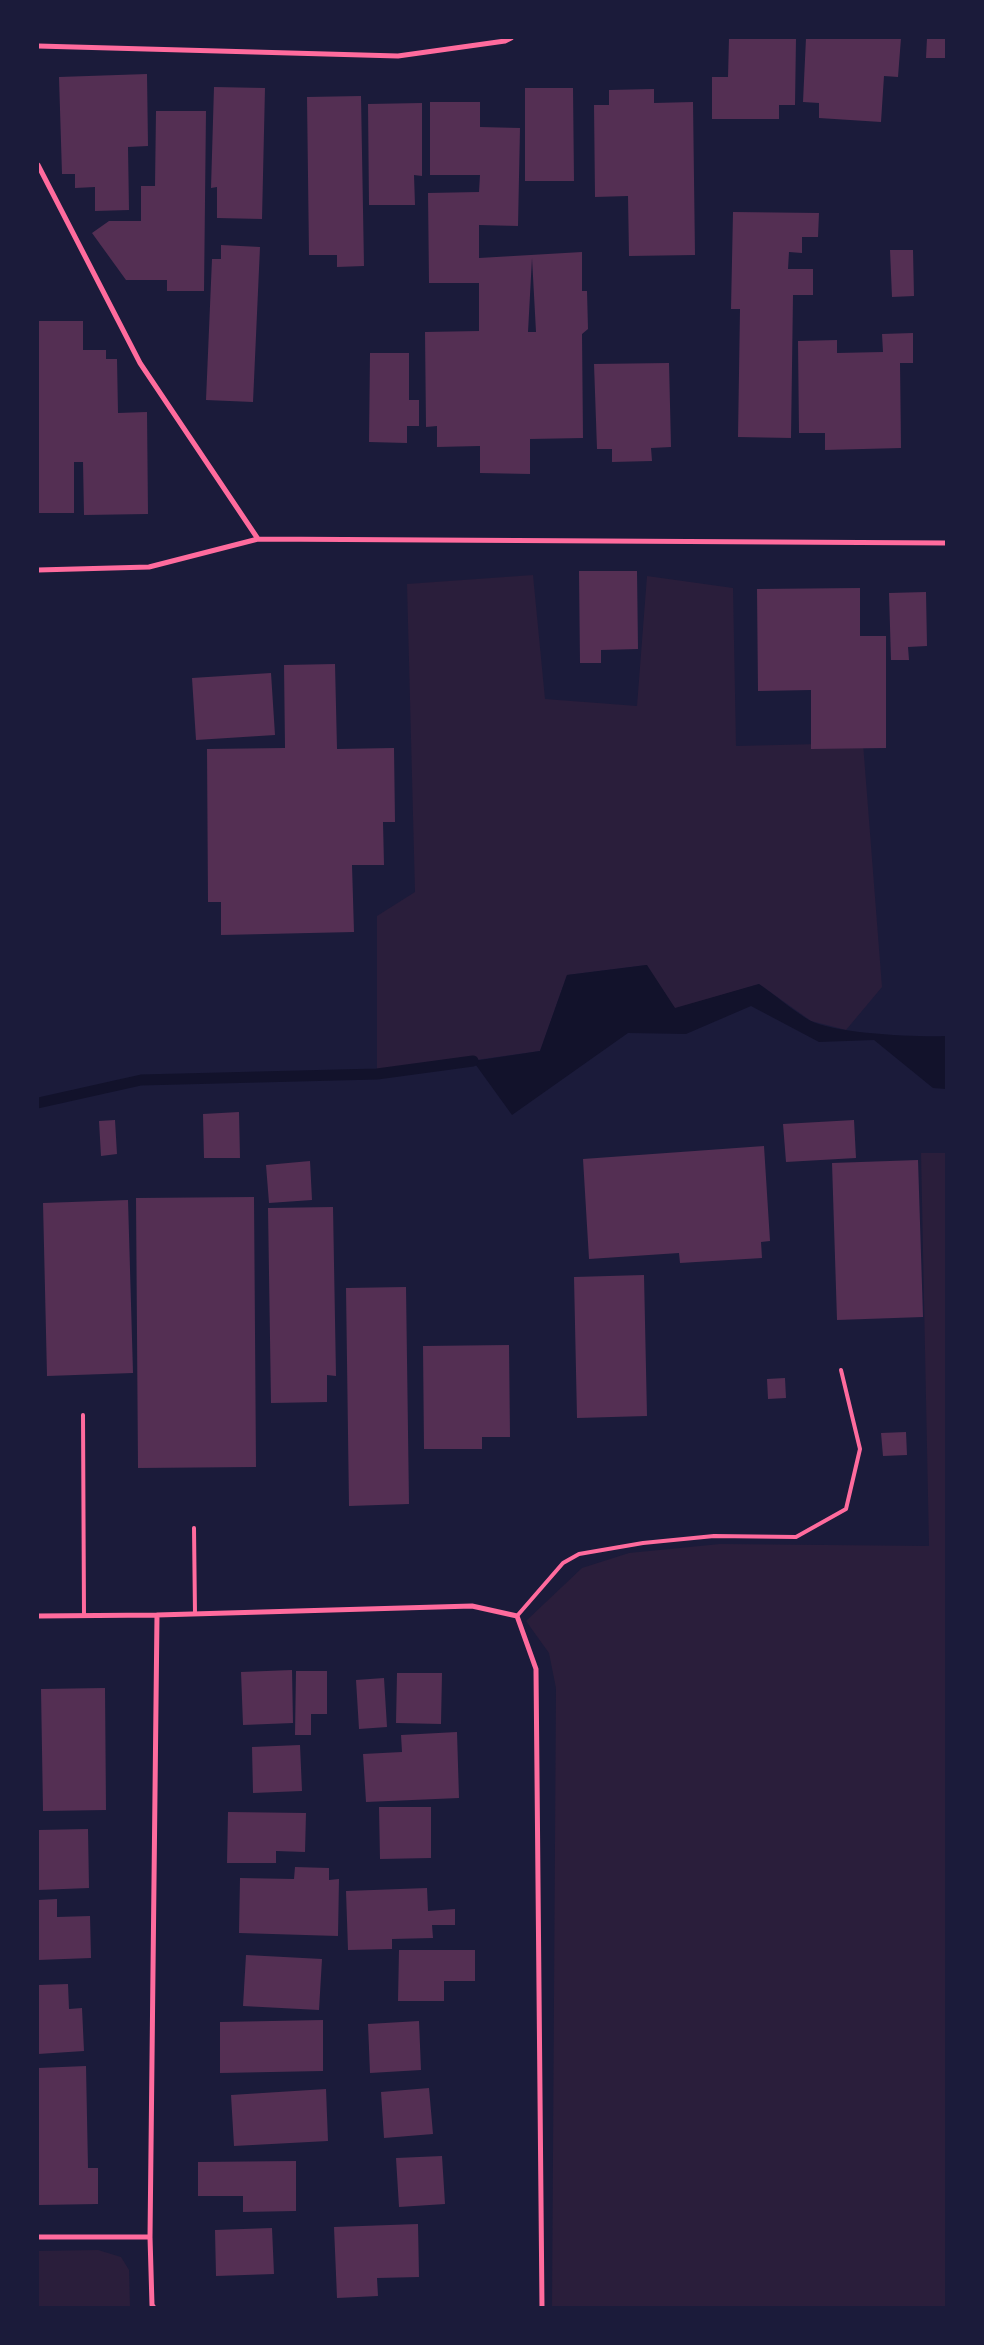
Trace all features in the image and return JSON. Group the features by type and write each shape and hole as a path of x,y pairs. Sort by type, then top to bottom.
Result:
{"street":[{"path":"38,46 398,56 505,41 511,38"},
{"path":"38,165 140,363 258,540"},
{"path":"38,570 149,567 258,540 946,543"},
{"path":"38,1616 157,1615 472,1606 517,1616 536,1669 542,2308"},
{"path":"154,2308 152,2305 150,2237 157,1615"},
{"path":"38,2237 150,2237"}],"lane":[{"path":"517,1616 563,1563 579,1554 644,1543 714,1536 796,1537 846,1508 860,1449 841,1370"},
{"path":"83,1415 84,1616"},
{"path":"194,1528 195,1614"}],"shaded area":[{"path":"533,575 545,699 637,706 647,576 733,588 736,746 863,743 882,987 846,1030 811,1021 759,984 675,1009 646,965 567,975 540,1051 377,1074 377,916 415,892 407,584"},
{"path":"647,965 675,1008 759,984 802,1016 821,1025 876,1034 946,1036 946,1089 933,1088 874,1040 819,1042 751,1006 686,1034 628,1033 512,1115 473,1061 540,1051 567,975"},
{"path":"921,1153 946,1153 946,2307 552,2307 556,1688 549,1653 526,1621 582,1568 629,1553 720,1544 929,1546"},
{"path":"98,2250 121,2257 129,2270 130,2307 38,2307 38,2251"}],"building":[{"path":"729,38 796,38 795,105 779,105 779,119 712,119 712,77 728,77"},
{"path":"806,38 901,38 898,77 884,76 881,122 819,118 819,103 803,102"},
{"path":"927,38 946,38 946,58 926,58"},
{"path":"147,74 148,146 128,147 129,210 95,211 95,187 75,188 75,174 62,174 59,77"},
{"path":"214,87 265,88 262,219 217,218 217,187 211,188"},
{"path":"525,88 573,88 574,181 525,181"},
{"path":"654,89 654,103 693,102 695,255 629,256 628,196 595,197 594,105 609,105 609,90"},
{"path":"361,96 364,266 337,267 337,255 309,255 307,97"},
{"path":"430,102 480,102 480,127 520,128 518,226 479,225 479,258 582,252 582,291 587,291 588,329 582,334 583,438 530,439 530,474 480,473 480,446 437,447 437,426 426,427 425,332 479,331 479,283 429,283 428,193 479,192 480,175 430,175","holes":["532,258 536,332 528,332"]},
{"path":"422,103 422,176 414,175 415,205 369,205 368,104"},
{"path":"156,111 206,111 204,291 167,291 167,280 126,280 92,233 109,221 141,221 141,186 155,186"},
{"path":"733,212 819,213 818,237 802,237 802,253 789,252 788,269 813,269 813,295 793,295 791,438 738,437 740,309 731,309"},
{"path":"221,245 260,247 253,402 206,400 212,259 221,259"},
{"path":"890,250 913,250 914,296 892,297"},
{"path":"38,321 83,321 83,350 106,350 106,359 117,359 118,413 147,412 148,514 84,515 83,462 74,462 74,513 38,513"},
{"path":"913,333 913,363 900,363 901,448 825,450 825,433 799,433 798,341 837,340 837,353 883,352 882,334"},
{"path":"370,353 409,353 409,400 419,400 419,426 407,426 407,443 369,442"},
{"path":"669,363 671,447 651,448 652,461 612,462 612,449 597,449 594,364"},
{"path":"579,571 637,571 638,649 601,650 601,663 580,663"},
{"path":"860,588 860,636 886,636 886,748 811,749 811,690 758,691 757,589"},
{"path":"926,592 927,646 908,647 909,660 891,660 889,593"},
{"path":"335,664 337,749 394,748 395,822 383,822 384,865 352,865 354,932 221,935 221,902 208,902 207,749 285,748 284,665"},
{"path":"271,673 275,735 196,740 192,678"},
{"path":"239,1112 240,1158 204,1158 203,1114"},
{"path":"115,1120 117,1154 101,1156 99,1121"},
{"path":"854,1120 856,1158 786,1162 783,1124"},
{"path":"764,1146 770,1241 761,1242 762,1258 680,1263 679,1253 589,1259 583,1159"},
{"path":"918,1160 923,1317 837,1320 832,1163"},
{"path":"310,1161 312,1200 269,1203 266,1165"},
{"path":"254,1197 256,1467 138,1468 136,1198"},
{"path":"128,1200 133,1373 47,1376 43,1203"},
{"path":"333,1207 336,1376 327,1375 327,1402 271,1403 268,1208"},
{"path":"644,1275 647,1416 577,1418 574,1277"},
{"path":"406,1287 409,1504 349,1506 346,1288"},
{"path":"509,1345 510,1437 482,1437 482,1449 424,1449 423,1346"},
{"path":"785,1378 786,1398 768,1399 767,1379"},
{"path":"906,1432 907,1455 883,1456 881,1433"},
{"path":"292,1670 293,1723 243,1725 241,1672"},
{"path":"296,1671 327,1671 327,1714 311,1714 311,1735 295,1735"},
{"path":"397,1673 442,1673 441,1724 396,1723"},
{"path":"384,1678 387,1727 359,1729 356,1680"},
{"path":"105,1688 106,1810 43,1811 41,1689"},
{"path":"457,1732 459,1798 366,1802 363,1754 402,1752 401,1735"},
{"path":"300,1745 302,1791 253,1793 252,1747"},
{"path":"379,1807 431,1807 431,1858 380,1859"},
{"path":"228,1812 306,1813 305,1852 276,1851 276,1863 227,1863"},
{"path":"88,1829 89,1888 38,1890 38,1830"},
{"path":"295,1867 329,1868 329,1880 339,1879 338,1936 239,1933 240,1878 294,1879"},
{"path":"427,1888 428,1911 455,1909 455,1925 432,1925 433,1938 392,1939 392,1949 348,1950 346,1891"},
{"path":"57,1899 57,1917 90,1916 91,1958 38,1960 38,1900"},
{"path":"399,1950 475,1950 475,1981 444,1981 444,2001 398,2001"},
{"path":"246,1955 322,1959 319,2010 243,2006"},
{"path":"68,1984 69,2009 82,2008 84,2051 38,2054 38,1985"},
{"path":"323,2020 323,2071 220,2073 220,2022"},
{"path":"419,2021 421,2070 370,2073 368,2024"},
{"path":"86,2066 88,2168 98,2168 98,2204 38,2205 38,2068"},
{"path":"429,2088 433,2134 384,2138 381,2092"},
{"path":"326,2089 328,2141 234,2146 231,2095"},
{"path":"442,2156 445,2204 399,2207 396,2158"},
{"path":"296,2161 296,2211 243,2212 243,2196 198,2196 198,2162"},
{"path":"418,2224 419,2277 377,2278 378,2296 337,2298 334,2227"},
{"path":"272,2228 274,2274 216,2276 215,2230"}],"waterway":[{"path":"38,1103 141,1080 377,1074 473,1061"}]}
